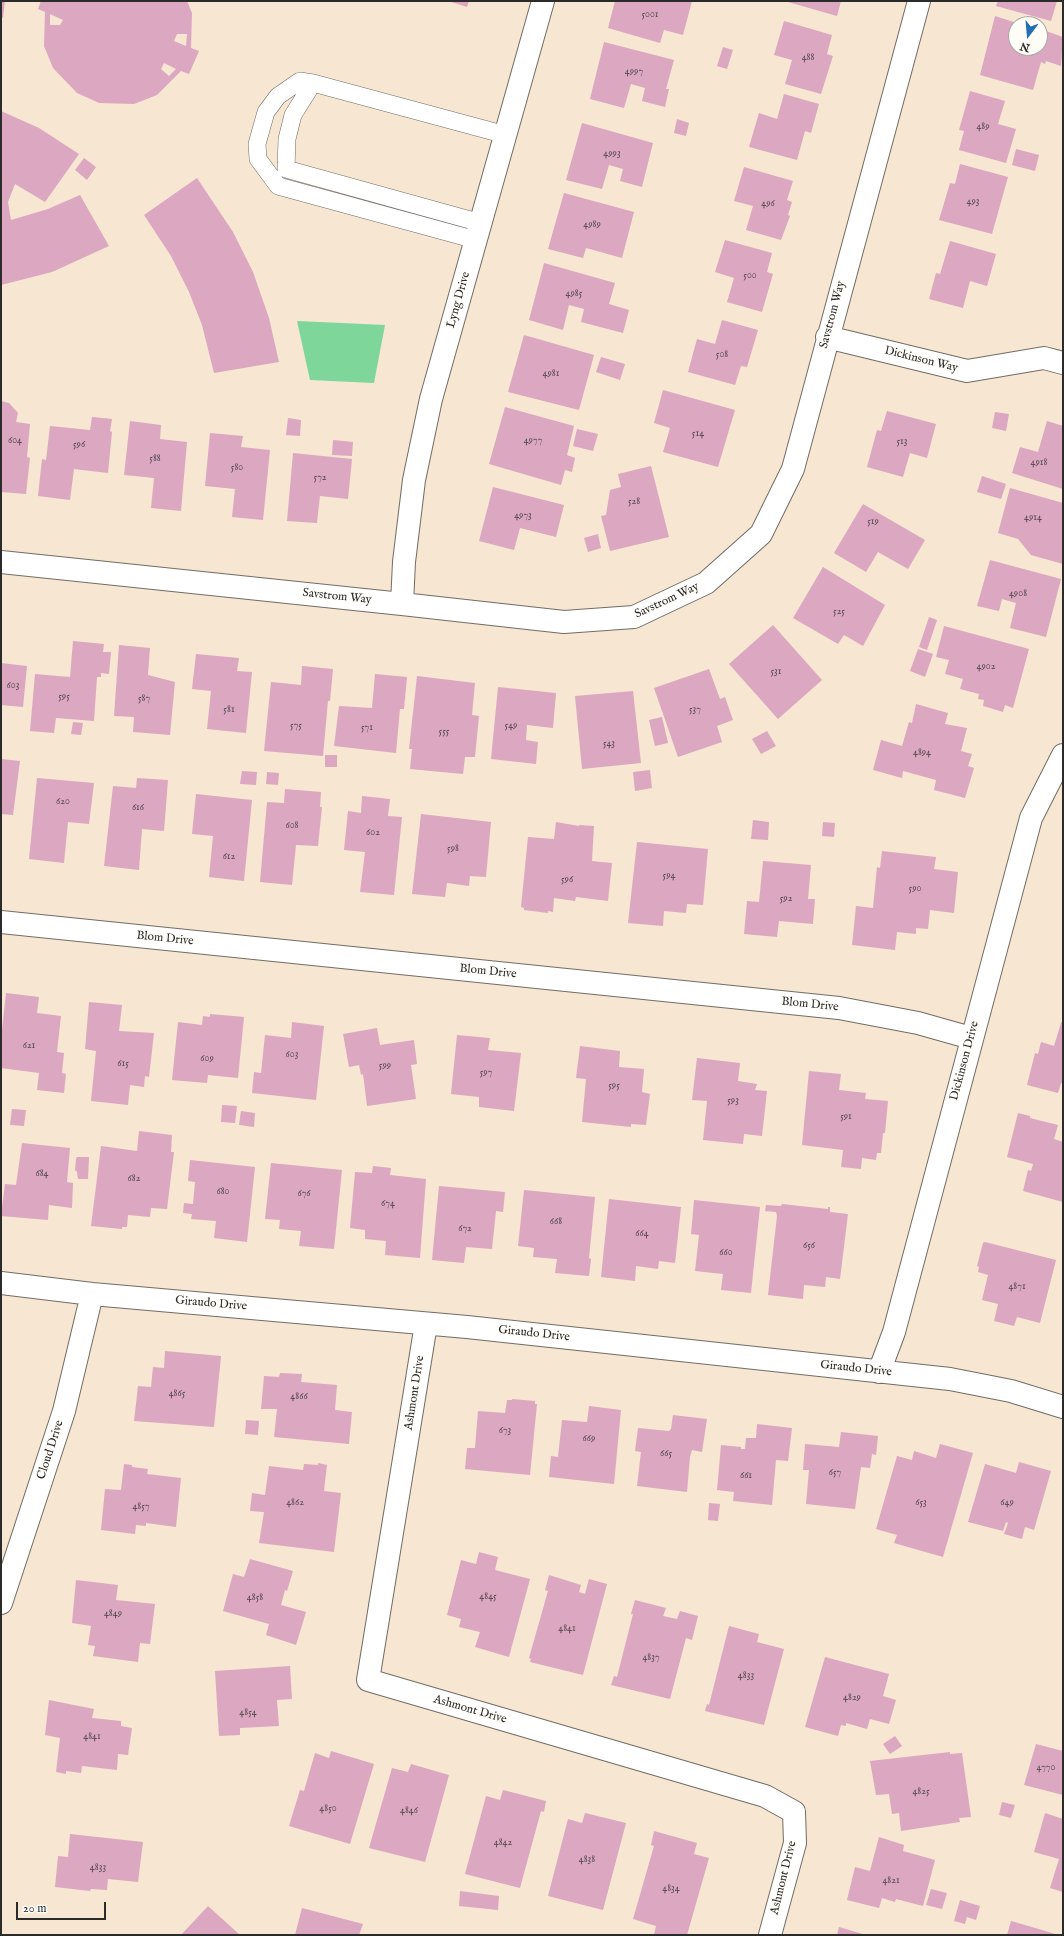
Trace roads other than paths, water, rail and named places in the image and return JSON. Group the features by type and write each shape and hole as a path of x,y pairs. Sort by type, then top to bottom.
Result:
{"street":[{"name":"Lyng Drive","path":"402,604 404,562 414,480 431,400 506,135 542,1"},
{"name":"Savstrom Way","path":"1,562 564,622 634,617 706,583 761,534 793,469 827,337 919,1"},
{"name":"Dickinson Way","path":"827,337 968,371 1044,358 1063,363"},
{"name":"Dickinson Drive","path":"879,1372 894,1332 1031,818 1063,755"},
{"name":"Blom Drive","path":"1,922 839,1008 918,1023 972,1038"},
{"name":"Giraudo Drive","path":"1,1283 92,1294 426,1324 950,1379 1011,1391 1063,1407"},
{"name":"Cloud Drive","path":"1,1603 64,1411 92,1294"},
{"name":"Ashmont Drive","path":"426,1324 368,1680 765,1796 794,1812 795,1843 770,1935"}],"lane":[{"path":"478,232 278,186 258,159 257,144 266,112 278,96 300,81 313,83 506,135"},
{"path":"313,83 293,115 287,139 286,168 478,232"}]}
